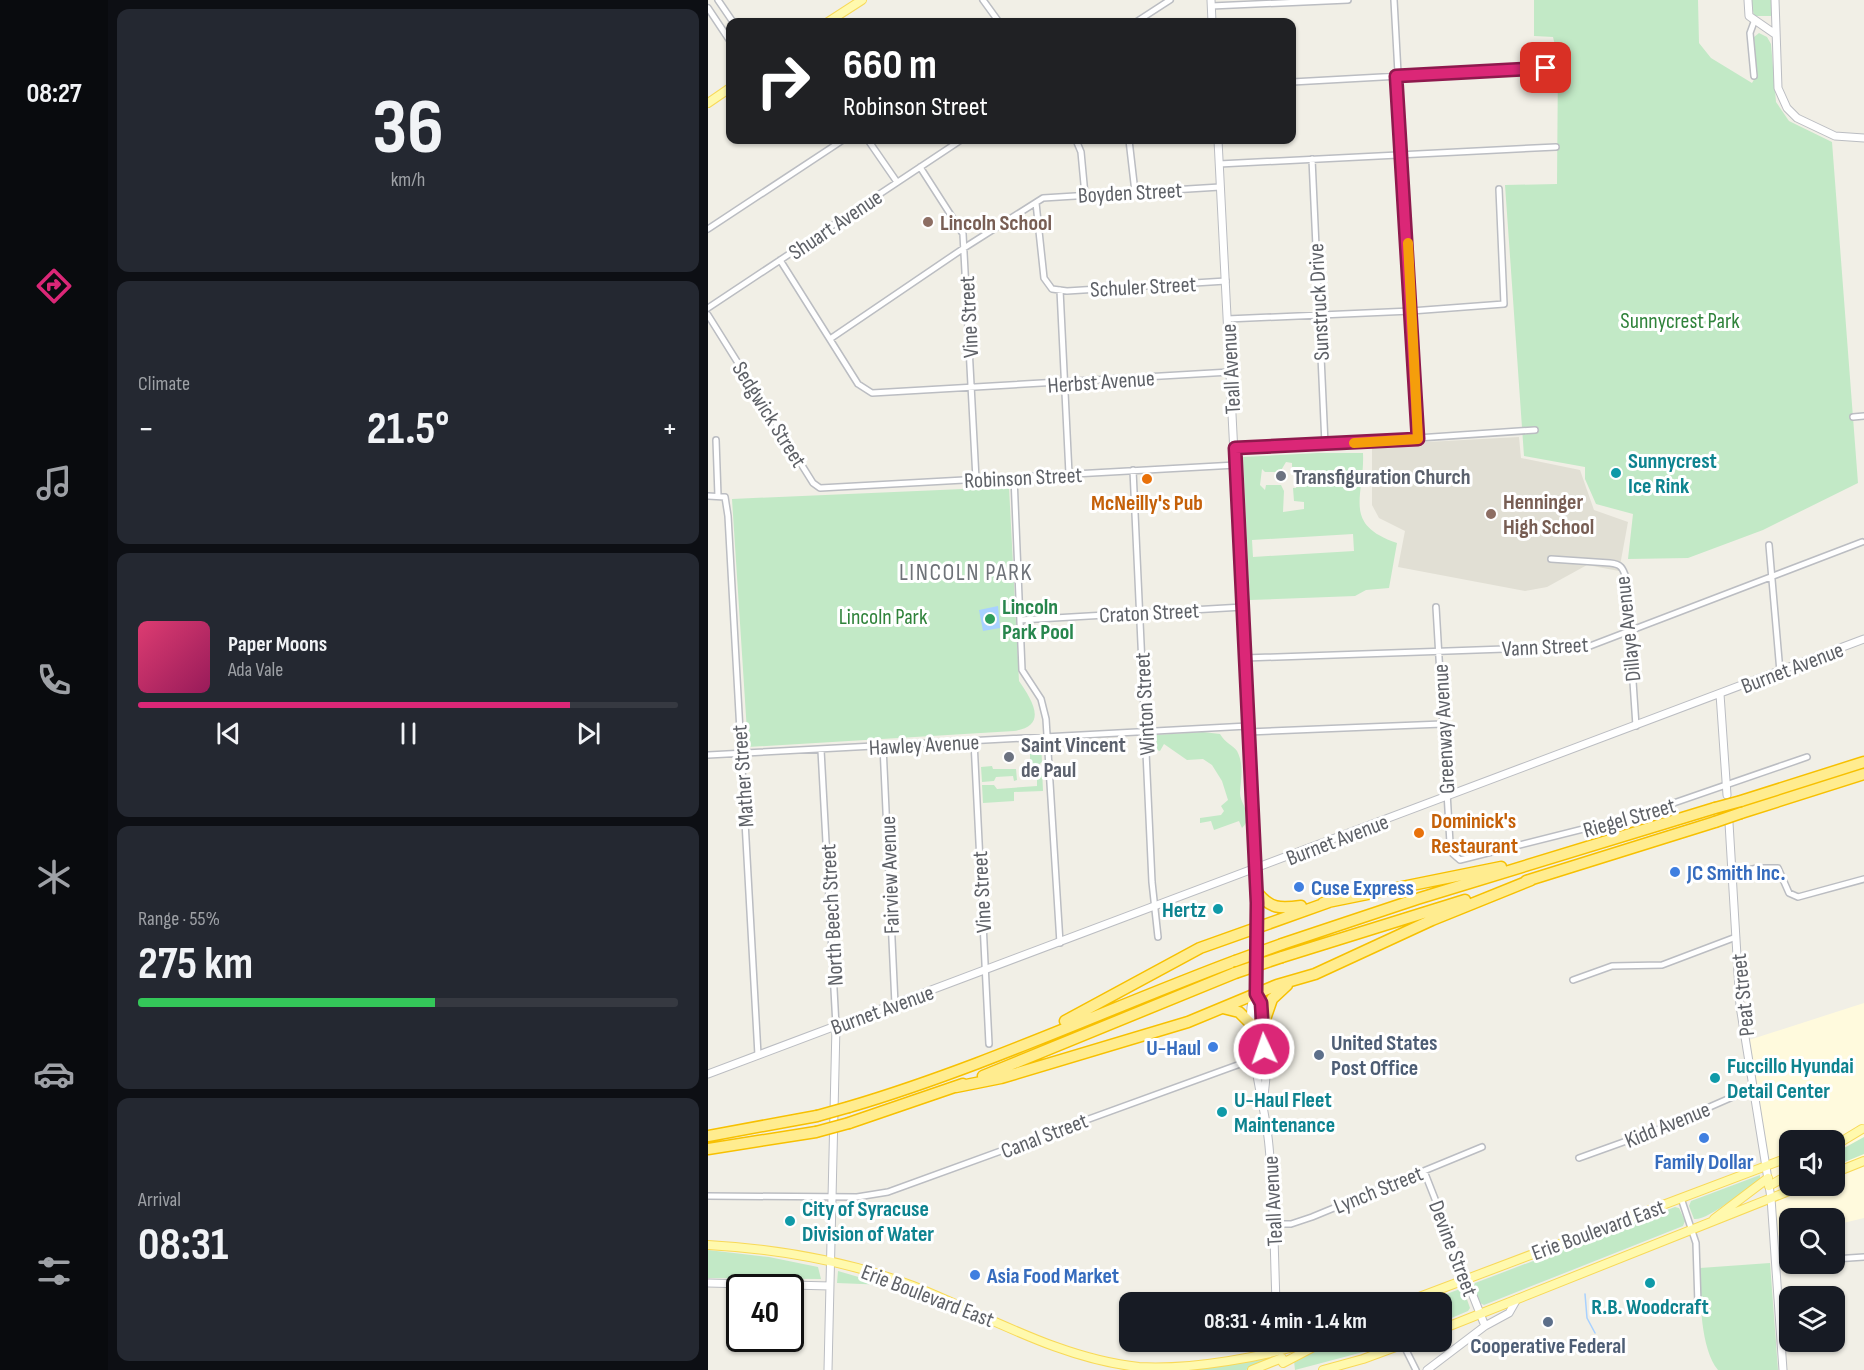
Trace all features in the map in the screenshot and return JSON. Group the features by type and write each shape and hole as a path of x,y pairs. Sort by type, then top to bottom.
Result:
{"highway":[{"path":"708,1136 817,1116 849,1107 969,1068 1029,1041 1282,944 1546,859 1864,762"},
{"path":"708,1149 816,1132 849,1123 956,1087 1235,973 1864,774"},
{"path":"1256,891 1269,905 1281,909 1329,902 1416,882 1546,859"},
{"path":"956,1087 1001,1078 1151,1034 1291,982 1531,880"},
{"path":"1029,1041 1200,948 1257,930 1268,923 1329,902"},
{"path":"1263,1024 1272,999 1291,982"},
{"path":"1223,1008 1239,1012 1251,1024"}],"main road":[{"path":"834,18 862,0"},
{"path":"708,103 726,91"},
{"path":"1845,1135 1863,1128"},
{"path":"1845,1139 1863,1128"},
{"name":"Erie Boulevard East","path":"1431,1292 1779,1161"},
{"path":"1845,1169 1864,1161"},
{"path":"1712,1221 1768,1182 1779,1178"},
{"name":"Erie Boulevard East","path":"1452,1325 1779,1195"},
{"name":"Erie Boulevard East","path":"708,1245 830,1261 913,1286 1073,1353 1113,1364 1144,1369 1220,1363 1282,1354"},
{"path":"1323,1370 1376,1352"},
{"path":"1252,1370 1282,1354"}],"street":[{"path":"718,0 730,18"},
{"path":"983,0 996,18"},
{"path":"1142,18 1170,0"},
{"path":"1212,18 1211,3 1348,0"},
{"path":"1394,0 1396,76 1418,439"},
{"path":"1748,0 1749,16 1754,22 1775,34"},
{"path":"1775,0 1778,88 1783,102 1791,114 1820,129 1845,138 1864,138"},
{"path":"708,8 726,34"},
{"path":"1754,22 1750,33 1754,76"},
{"path":"722,28 726,25"},
{"path":"1296,82 1546,68"},
{"path":"708,229 837,144"},
{"path":"871,144 897,182"},
{"name":"Shuart Avenue","path":"708,308 955,144"},
{"path":"1078,144 1081,152 1085,195"},
{"path":"1130,144 1135,192"},
{"name":"Teall Avenue","path":"1218,144 1256,891 1256,994 1261,1003 1266,1085 1263,1101"},
{"path":"1219,164 1556,147"},
{"name":"Sunstruck Drive","path":"1311,159 1325,444"},
{"name":"Vine Street","path":"920,167 961,229 964,248 976,479"},
{"name":"Boyden Street","path":"830,339 964,248 1043,198 1220,187"},
{"path":"1227,319 1411,311 1504,304 1499,189"},
{"path":"1036,202 1044,278 1048,286 1060,290 1069,474"},
{"name":"Herbst Avenue","path":"780,260 858,384 872,393 971,389 1230,372"},
{"name":"Schuler Street","path":"1060,290 1226,281"},
{"name":"Sedgwick Street","path":"708,315 813,483"},
{"path":"1853,417 1864,416"},
{"path":"1235,448 1418,439 1535,430"},
{"path":"708,496 718,496 716,440"},
{"name":"Robinson Street","path":"813,483 820,488 1236,465"},
{"name":"Winton Street","path":"1133,470 1154,908 1158,937"},
{"path":"1014,477 1022,670 1043,704 1048,737 1060,943"},
{"name":"Mather Street","path":"718,496 725,497 758,1055"},
{"name":"Vann Street","path":"1245,658 1590,646 1863,542"},
{"path":"1769,545 1780,672"},
{"name":"Dillaye Avenue","path":"1551,559 1621,566 1626,578 1636,726"},
{"name":"Craton Street","path":"1020,620 1243,607"},
{"name":"Greenway Avenue","path":"1436,607 1451,850"},
{"name":"Burnet Avenue","path":"708,1074 1864,639"},
{"path":"1720,694 1727,795"},
{"name":"Hawley Avenue","path":"708,755 1146,731 1442,724"},
{"name":"Vine Street","path":"974,741 989,1044"},
{"name":"Fairview Avenue","path":"883,746 896,1004"},
{"name":"North Beech Street","path":"821,750 836,1026 828,1370"},
{"name":"Riegel Street","path":"1451,850 1460,860 1470,859 1639,815 1807,757"},
{"name":"Peat Street","path":"1729,823 1740,1006 1771,1198 1783,1370"},
{"path":"1732,874 1757,868 1778,868 1789,893 1798,897 1864,879"},
{"path":"1574,980 1612,966 1662,965 1736,938"},
{"name":"Teall Avenue","path":"1256,994 1251,1002 1251,1024 1256,1084 1263,1101 1269,1147 1276,1292"},
{"name":"Canal Street","path":"708,1196 857,1197 907,1188 1254,1059"},
{"name":"Kidd Avenue","path":"1580,1158 1657,1130 1754,1088"},
{"name":"Lynch Street","path":"1273,1224 1291,1224 1482,1146"},
{"name":"Devine Street","path":"1424,1171 1485,1326"},
{"path":"1681,1198 1693,1229 1698,1304"},
{"path":"1845,1258 1864,1257"},
{"path":"708,1283 830,1286"},
{"path":"1427,1370 1485,1326 1509,1313 1517,1299"},
{"path":"1407,1352 1416,1370"}],"shaded area":[{"name":"Henninger High School","path":"1519,437 1521,458 1580,470 1594,510 1628,522 1619,571 1587,565 1547,587 1525,591 1398,567 1405,531 1379,518 1372,505 1372,445"},
{"path":"1864,1003 1864,1218 1845,1223 1845,1208 1779,1208 1779,1235 1774,1236 1746,1041"}],"green space":[{"name":"Sunnycrest Park","path":"1534,0 1698,0 1699,43 1711,58 1752,83 1756,76 1754,37 1759,33 1767,37 1771,44 1776,102 1789,121 1832,142 1858,483 1763,530 1688,558 1628,559 1633,514 1596,504 1585,479 1585,467 1524,456 1505,185 1557,184 1558,58 1553,37 1534,36"},
{"path":"1751,0 1772,0 1771,16 1754,16"},
{"path":"1363,453 1360,495 1362,518 1368,527 1397,543 1389,588 1366,590 1355,596 1250,600 1243,457","holes":["1286,462 1292,463 1292,467 1295,467 1300,474 1296,488 1293,488 1294,501 1304,502 1304,509 1283,512 1284,491 1281,485 1266,485 1265,490 1260,485 1262,469 1265,472 1280,472","1353,534 1354,551 1253,557 1252,540"]},
{"name":"Lincoln Park","path":"1009,487 1019,681 1029,696 1034,711 1031,724 1014,731 748,747 732,499"},
{"path":"1203,732 1220,734 1236,749 1239,756 1242,771 1240,793 1247,814 1246,823 1242,828 1239,821 1214,830 1211,821 1200,823 1200,818 1221,815 1224,811 1221,806 1228,800 1222,781 1212,765 1203,759 1187,760 1164,744 1160,751 1153,749 1152,741 1155,735"},
{"path":"1041,745 1042,762 1033,770 1023,771 1030,765 1030,746"},
{"path":"992,766 993,769 1016,769 1017,780 1014,781 1013,776 996,777 994,781 982,782 981,767"},
{"path":"1042,769 1043,791 1014,792 1014,801 983,803 982,785 994,785 997,789 1037,786 1037,773"},
{"path":"1864,1137 1864,1154 1845,1162 1845,1147"},
{"path":"1760,1175 1760,1179 1727,1203 1708,1215 1694,1219 1689,1206 1691,1201"},
{"path":"1675,1207 1679,1208 1685,1221 1683,1226 1484,1305 1480,1303 1473,1288 1475,1283"},
{"path":"708,1250 769,1257 818,1267 821,1279 804,1279 804,1274 726,1274 726,1278 708,1278"},
{"path":"1770,1263 1778,1370 1718,1370 1712,1360 1704,1335 1700,1268"},
{"path":"838,1271 886,1285 837,1283"},
{"path":"1460,1289 1464,1291 1470,1308 1452,1318 1452,1292"},
{"path":"1309,1352 1363,1352 1295,1370 1294,1361"},
{"path":"1272,1356 1273,1360 1246,1370 1170,1370 1223,1366"}],"water":[{"name":"Lincoln Park Pool","path":"998,606 1000,628 983,631 979,610"}],"waterway":[{"path":"1585,1294 1587,1318 1595,1333"}],"slow traffic":[{"path":"1354,443 1418,439 1408,243"}],"place":[{"name":"Lincoln School","path":"928,222"},
{"name":"Sunnycrest Ice Rink","path":"1616,473"},
{"name":"Transfiguration Church","path":"1281,476"},
{"name":"McNeilly's Pub","path":"1147,479"},
{"name":"Henninger High School","path":"1491,514"},
{"name":"Lincoln Park Pool","path":"990,619"},
{"name":"Saint Vincent de Paul","path":"1009,757"},
{"name":"Dominick's Restaurant","path":"1419,833"},
{"name":"JC Smith Inc.","path":"1675,872"},
{"name":"Cuse Express","path":"1299,887"},
{"name":"Hertz","path":"1218,909"},
{"name":"U-Haul","path":"1213,1047"},
{"name":"United States Post Office","path":"1319,1055"},
{"name":"Fuccillo Hyundai Detail Center","path":"1715,1078"},
{"name":"U-Haul Fleet Maintenance","path":"1222,1112"},
{"name":"Family Dollar","path":"1704,1138"},
{"name":"City of Syracuse Division of Water","path":"790,1221"},
{"name":"Asia Food Market","path":"975,1275"},
{"name":"R.B. Woodcraft","path":"1650,1283"},
{"name":"Cooperative Federal","path":"1548,1322"}],"district":[{"name":"LINCOLN PARK","path":"966,572"}],"route":[{"path":"1264,1049 1261,1003 1256,994 1257,903 1235,448 1272,448 1418,439 1396,76 1546,68"}]}
